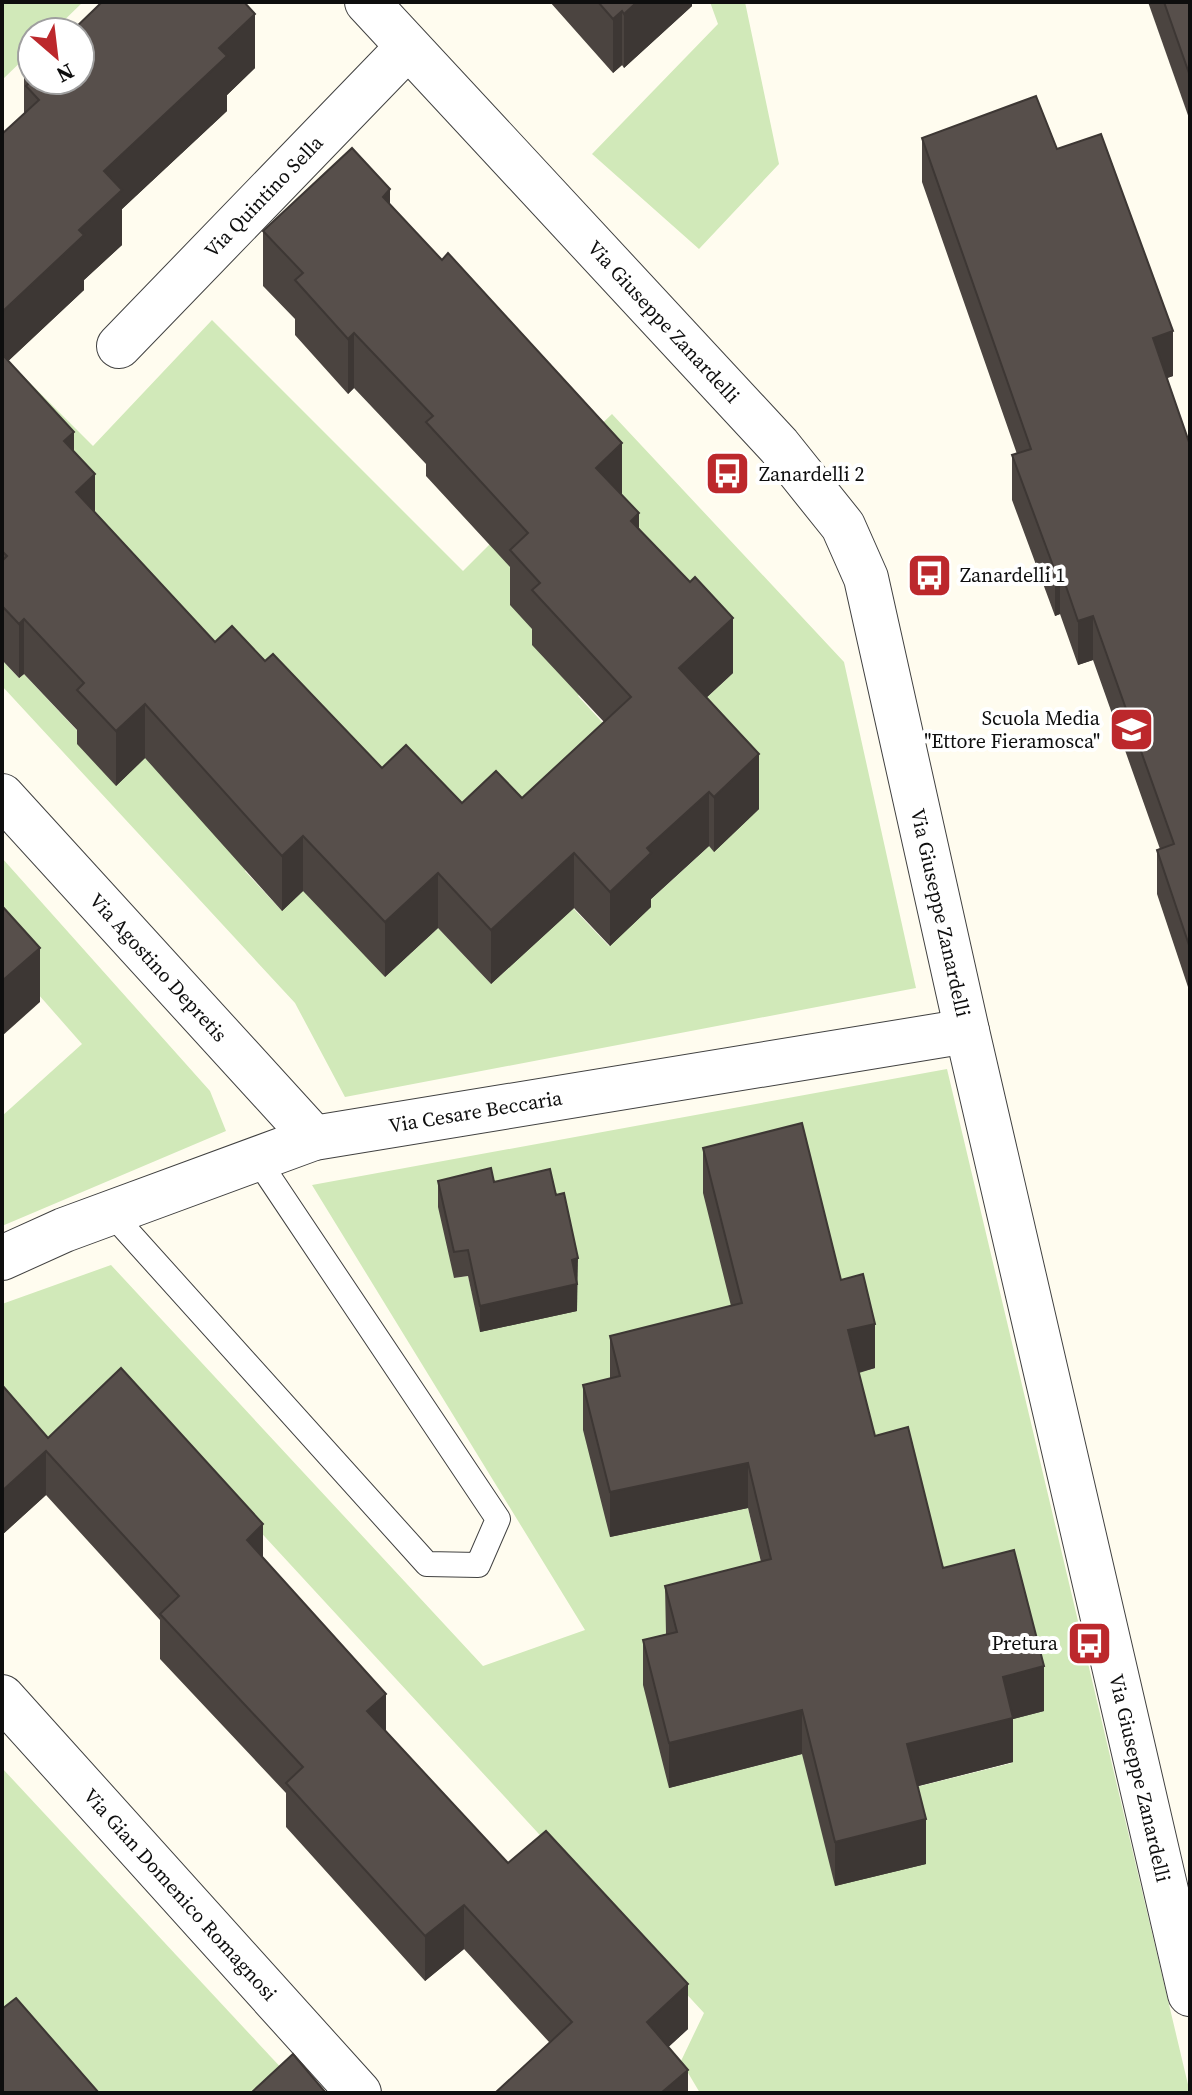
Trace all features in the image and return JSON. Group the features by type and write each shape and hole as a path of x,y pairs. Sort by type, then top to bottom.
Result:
{"street":[{"name":"Via Giuseppe Zanardelli","path":"367,2 779,446 843,526 866,578 967,1031 1190,1994"},
{"name":"Via Quintino Sella","path":"119,346 407,48"},
{"name":"Via Agostino Depretis","path":"2,796 314,1138"},
{"name":"Via Cesare Beccaria","path":"2,1258 111,1213 314,1138 967,1031"},
{"name":"Via Gian Domenico Romagnosi","path":"2,1697 359,2093"}],"lane":[{"path":"111,1213 427,1564 478,1565 498,1519 257,1159"}],"green space":[{"path":"2,2 83,2 69,16 16,16 16,66 2,80"},
{"path":"710,2 745,2 779,164 699,249 592,154 718,24"},
{"path":"212,320 463,571 498,536 587,687 578,696 604,724 530,861 205,706 2,355 93,446"},
{"path":"612,414 844,662 916,988 345,1097 295,1003 2,686 2,660 19,678 24,674 84,738 151,753 251,864 245,871 281,910 317,878 385,977 438,928 491,984 573,908 609,946 647,903 709,846 714,851 679,723 733,673 571,453"},
{"path":"2,858 210,1091 226,1131 2,1226 2,1116 82,1044 2,953"},
{"path":"947,1069 1190,2093 700,2093 681,2061 704,2013 137,1398 49,1455 2,1405 2,1304 111,1265 483,1666 585,1630 312,1185","holes":["564,1220 481,1332 468,1276 454,1278","732,1309 875,1368 848,1375 875,1480 943,1613 1044,1711 1003,1721 1012,1763 908,1789 802,1754 669,1788 677,1676 771,1604 748,1508 610,1537"]},
{"path":"2,1768 285,2072 263,2093 87,2093 2,2016"}],"building":[{"path":"102,2 244,2 255,14 219,48 227,56 104,171 122,190 79,230 84,235 2,312 2,134 39,100 35,96 96,96 96,16 88,16"},
{"path":"598,2 637,2 613,19"},
{"path":"1164,2 1190,2 1190,76"},
{"name":"Scuola Media \"Ettore Fieramosca\"","path":"1036,96 1057,149 1101,134 1173,331 1153,338 1190,445 1190,948 1157,850 1174,844 1093,616 1078,621 1060,569 1055,571 1012,455 1031,449 922,138"},
{"path":"352,148 390,189 383,197 442,260 448,253 622,443 596,468 639,513 631,521 690,582 695,577 733,618 679,668 759,754 714,797 709,792 647,848 651,853 610,892 574,853 491,930 438,873 385,922 303,836 282,856 145,704 116,731 77,690 84,683 24,619 19,624 2,606 2,561 7,556 2,551 2,354 74,432 64,441 95,474 76,492 215,642 232,626 265,661 273,654 382,768 406,745 462,803 496,771 522,798 631,697 532,590 540,583 510,550 528,533 426,422 433,416 354,333 348,339 295,280 303,273 263,231"},
{"path":"2,906 40,948 2,981"},
{"path":"802,1123 841,1280 863,1274 875,1324 848,1330 875,1436 908,1427 943,1568 1014,1550 1044,1666 1003,1677 1013,1718 907,1744 926,1819 835,1842 802,1710 669,1743 643,1640 677,1632 665,1586 771,1559 748,1463 610,1492 583,1385 620,1376 610,1336 742,1303 703,1148"},
{"path":"491,1168 494,1182 550,1169 556,1195 564,1193 578,1258 572,1260 577,1284 480,1306 468,1250 454,1252 438,1181"},
{"path":"121,1368 263,1524 247,1540 386,1694 367,1711 508,1863 546,1831 688,1984 647,2022 688,2070 661,2093 495,2093 572,2022 464,1905 425,1936 286,1783 303,1767 160,1614 179,1596 46,1451 2,1491 2,1385 48,1438"},
{"path":"16,1998 99,2093 2,2093 2,2009"},
{"path":"293,2054 326,2093 251,2093"}],"place":[{"name":"Zanardelli 2","path":"728,474"},
{"name":"Zanardelli 1","path":"929,575"},
{"name":"Scuola Media \"Ettore Fieramosca\"","path":"1131,730"},
{"name":"Pretura","path":"1089,1643"}]}
